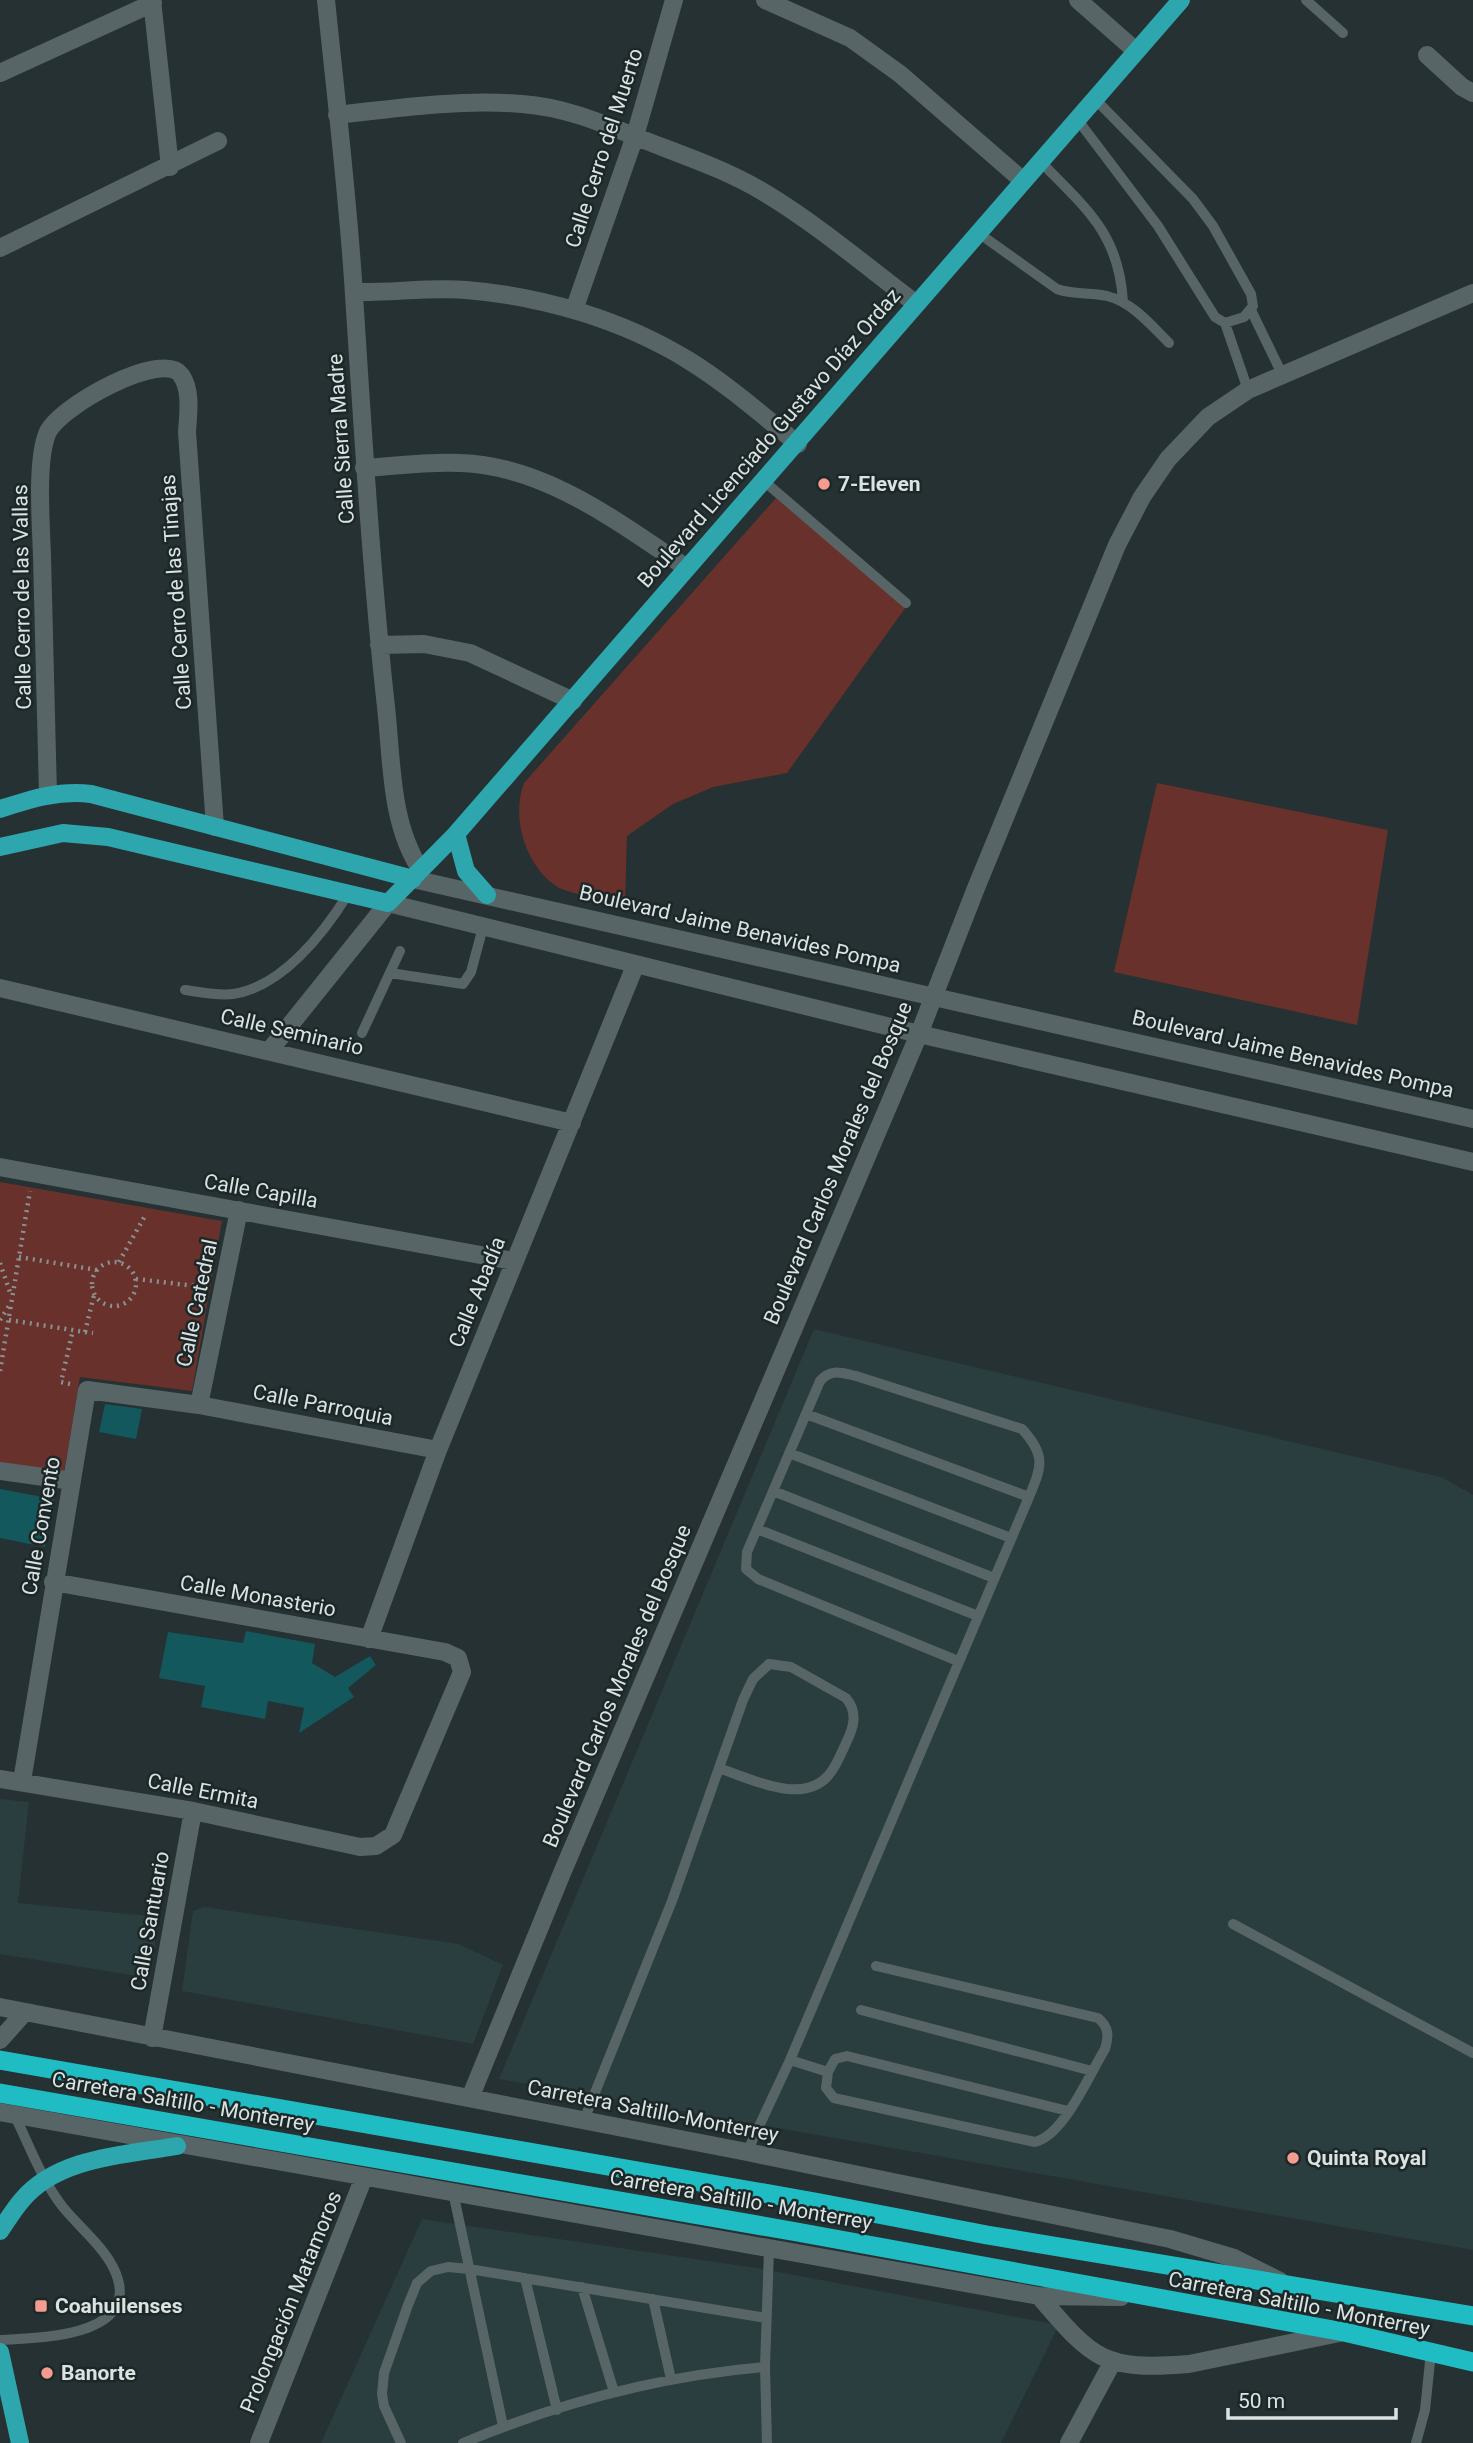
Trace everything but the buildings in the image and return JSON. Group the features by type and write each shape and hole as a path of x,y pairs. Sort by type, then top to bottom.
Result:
{"highway":[{"name":"Carretera Saltillo - Monterrey","path":"0,2060 1473,2316"},
{"name":"Carretera Saltillo - Monterrey","path":"0,2092 797,2232 1344,2332 1473,2362"}],"main road":[{"name":"Boulevard Licenciado Gustavo Díaz Ordaz","path":"388,904 456,834 573,701 798,444 976,232 1181,0"},
{"name":"Boulevard Jaime Benavides Pompa","path":"0,809 48,795 71,792 91,794 215,827 417,875"},
{"path":"0,847 44,835 82,834 388,904"},
{"path":"456,834 466,871 487,895"},
{"path":"0,2231 23,2198 47,2178 76,2165 177,2146"},
{"path":"0,2352 20,2443"}],"street":[{"name":"Calle Sierra Madre","path":"326,0 354,292 364,468 379,645 397,808 417,875"},
{"name":"Calle Cerro del Muerto","path":"574,310 635,136 674,0"},
{"path":"765,0 850,38 880,60 1022,180"},
{"path":"1078,0 1136,51"},
{"path":"0,73 152,1 170,167"},
{"path":"1427,55 1462,87 1473,93"},
{"path":"337,115 448,104 525,104 589,116 708,164 765,193 821,231 915,303"},
{"path":"0,248 170,167 218,141"},
{"path":"354,292 462,289 537,300 574,310 642,337 687,359 798,444"},
{"name":"Boulevard Carlos Morales del Bosque","path":"470,2098 568,1860 919,1034 1117,545 1142,498 1186,438 1208,417 1248,390 1473,293"},
{"name":"Calle Cerro de las Tinajas","path":"69,407 131,376 164,367 181,374 188,394 187,432 215,827"},
{"name":"Calle Cerro de las Vallas","path":"48,795 41,522 44,443 54,419 69,407"},
{"path":"364,468 461,463 520,474 583,501 687,568"},
{"path":"379,645 424,645 470,653 573,701"},
{"name":"Boulevard Jaime Benavides Pompa","path":"417,875 487,895 1473,1119"},
{"path":"270,1050 388,904 919,1034 1473,1161"},
{"name":"Calle Abadía","path":"369,1639 438,1450 635,966"},
{"name":"Calle Seminario","path":"0,988 572,1123"},
{"name":"Calle Capilla","path":"0,1167 513,1261"},
{"name":"Calle Catedral","path":"199,1405 239,1210"},
{"path":"87,1390 199,1405"},
{"name":"Calle Convento","path":"22,1781 87,1390"},
{"name":"Calle Parroquia","path":"199,1405 438,1450"},
{"path":"0,1471 72,1481"},
{"name":"Calle Monasterio","path":"53,1582 455,1655 461,1662 462,1671 393,1835"},
{"name":"Calle Ermita","path":"0,1779 193,1811 360,1847 376,1846 393,1835"},
{"name":"Calle Santuario","path":"152,2038 193,1811"},
{"name":"Carretera Saltillo-Monterrey","path":"0,2007 747,2152 1170,2239 1234,2259 1290,2286"},
{"path":"0,2040 25,2011"},
{"path":"0,2092 8,2114 177,2146 1039,2296 1143,2297"},
{"name":"Prolongación Matamoros","path":"259,2443 364,2177"},
{"path":"1039,2296 1077,2341 1093,2354 1112,2362 1164,2366 1189,2364 1344,2332"},
{"path":"1069,2443 1112,2362"}],"lane":[{"path":"1306,0 1343,33"},
{"path":"1095,99 1194,199 1208,217 1251,294 1251,310 1282,374"},
{"path":"1077,118 1158,226 1210,311 1225,323 1248,390"},
{"path":"1040,160 1091,214 1108,239 1118,261 1123,302"},
{"path":"976,232 1057,289 1069,293 1105,296 1123,302 1170,343"},
{"path":"1225,323 1244,317 1251,310"},
{"path":"765,482 906,603"},
{"path":"185,990 232,994 259,985 310,943 348,894"},
{"path":"390,973 463,984 471,972 483,927"},
{"path":"362,1033 400,951"},
{"path":"747,2152 790,2060 1029,1497 1041,1463 1038,1452 1022,1429 839,1372 828,1374 820,1381 757,1529 745,1559 746,1569 751,1574 958,1661"},
{"path":"806,1414 1029,1497"},
{"path":"789,1453 1011,1538"},
{"path":"773,1491 994,1578"},
{"path":"757,1529 978,1616"},
{"path":"584,2120 753,1679 769,1664 791,1667 846,1698 852,1705 854,1724 834,1768 811,1787 783,1789 720,1769"},
{"path":"1233,1924 1473,2053"},
{"path":"876,1966 1098,2018 1105,2024 1108,2040 1068,2112 1051,2136 1025,2142 834,2098 826,2088 828,2072 835,2059 847,2056 1068,2112"},
{"path":"861,2010 1092,2071"},
{"path":"790,2060 828,2072"},
{"path":"0,2340 51,2337 82,2331 104,2320 117,2303 119,2285 113,2266 62,2205 8,2114"},
{"path":"453,2192 503,2426"},
{"path":"767,2443 765,2367 769,2249"},
{"path":"401,2443 383,2406 384,2373 417,2283 430,2271 448,2267 469,2269 766,2318"},
{"path":"525,2278 557,2410"},
{"path":"582,2287 614,2392"},
{"path":"653,2299 671,2378"},
{"path":"1416,2443 1425,2410 1431,2352"},
{"path":"463,2443 503,2426 614,2392 671,2378 765,2367"}],"path":[{"path":"0,1371 33,1173"},
{"path":"119,1262 156,1195"},
{"path":"19,1257 97,1270"},
{"path":"85,1332 94,1294 93,1279 97,1270 105,1263 119,1262 131,1270 136,1279 132,1297 120,1305 105,1304 94,1294"},
{"path":"0,1263 7,1276 12,1301 0,1320"},
{"path":"136,1279 223,1290"},
{"path":"9,1320 93,1333"},
{"path":"73,1330 61,1382 87,1390"}],"shaded area":[{"path":"776,498 906,607 787,773 713,787 673,804 627,836 625,903 556,886 536,866 524,839 519,810 524,783"},
{"path":"1157,783 1388,830 1357,1025 1114,972"},
{"path":"0,1182 222,1221 192,1391 80,1377 64,1472 0,1462"},
{"path":"814,1329 1441,1477 1473,1495 1473,2250 499,2079"},
{"path":"0,1799 29,1802 18,1903 159,1917 150,1978 0,1954"},
{"path":"204,1907 459,1944 503,1965 473,2044 182,1991 193,1911"},
{"path":"422,2219 763,2269 1059,2325 1001,2443 321,2443"}],"place":[{"name":"7-Eleven","path":"824,484"},
{"name":"Quinta Royal","path":"1293,2158"},
{"name":"Coahuilenses","path":"41,2306"},
{"name":"Banorte","path":"47,2373"}]}
